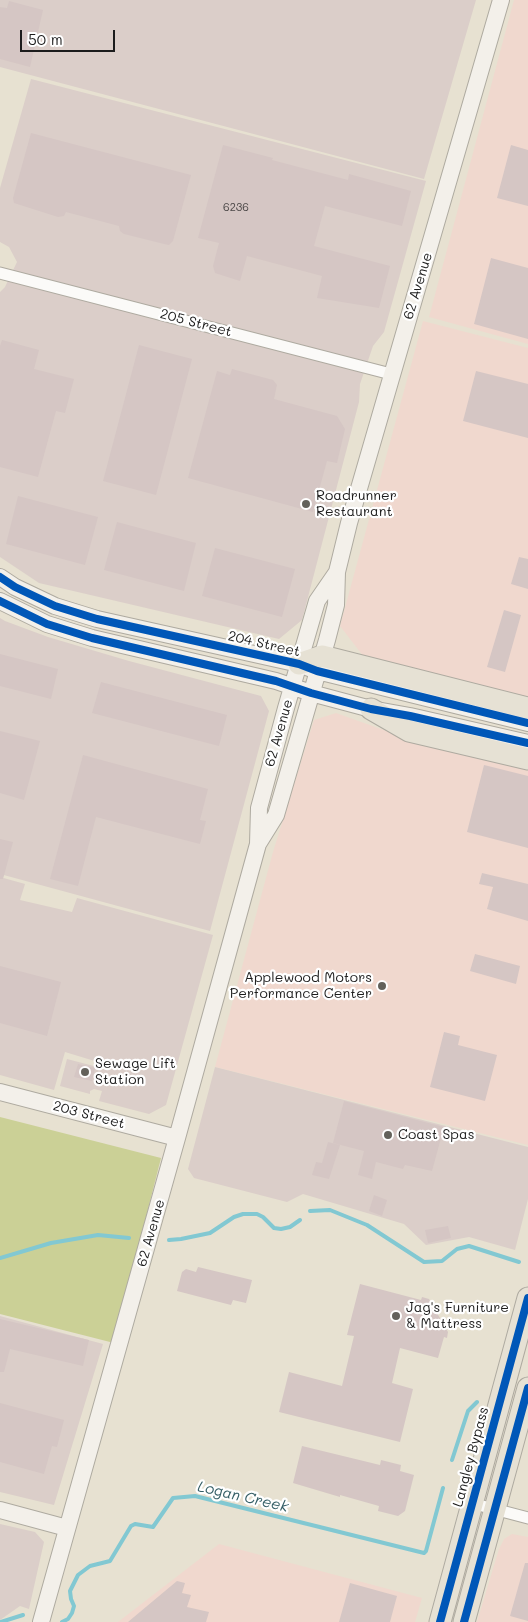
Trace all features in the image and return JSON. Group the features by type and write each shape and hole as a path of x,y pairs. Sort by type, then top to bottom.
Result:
{"highway":[{"path":"313,664 528,708"},
{"path":"371,709 409,732 528,759"},
{"name":"Langley Bypass","path":"440,1622 528,1298"},
{"path":"464,1622 528,1388"}],"street":[{"name":"62 Avenue","path":"41,1622 258,844 259,808 292,687 313,664 336,605 337,572 391,374 501,0"},
{"name":"205 Street","path":"0,273 391,374"},
{"name":"62 Avenue","path":"258,844 276,814 311,693 317,601 337,572"},
{"name":"204 Street","path":"0,577 15,587 55,606 97,619 313,664 528,724"},
{"path":"0,601 47,624 92,638 272,680 311,693 371,709 528,743"},
{"name":"203 Street","path":"0,1092 177,1138"},
{"path":"471,1503 528,1518"},
{"path":"0,1510 67,1528"}],"shaded area":[{"path":"0,0 476,0 424,179 0,67"},
{"path":"514,0 528,0 528,344 429,317"},
{"path":"31,79 426,181 384,332 373,346 360,384 359,402 302,620 279,639 39,583 0,557 0,292 5,287 17,262 9,247 0,242 0,188"},
{"path":"423,321 528,348 528,697 444,679 364,657 340,626"},
{"path":"0,618 48,637 129,661 261,696 269,711 210,931 0,874"},
{"name":"Applewood Motors Performance Center","path":"336,713 423,744 528,767 528,1145 215,1067 273,852 314,720"},
{"path":"0,877 25,884 20,900 72,912 77,898 213,935 166,1105 149,1114 99,1101 102,1091 94,1089 90,1091 90,1094 60,1086 67,1059 109,1070 111,1066 65,1052 54,1090 0,1075"},
{"path":"215,1067 528,1147 528,1199 515,1250 469,1237 426,1245 404,1224 303,1194 287,1202 194,1178 188,1169"},
{"path":"0,1316 103,1344 54,1505 0,1492"},
{"path":"0,1524 35,1532 44,1542 29,1609 20,1606 0,1620"},
{"path":"512,1534 528,1537 528,1622 477,1622 499,1549 504,1539"},
{"path":"219,1544 422,1598 415,1622 118,1622"}],"green space":[{"path":"0,1117 161,1158 114,1343 0,1314"}],"building":[{"path":"9,1 43,10 30,67 0,59 0,7 7,8"},
{"path":"31,133 191,175 173,241 169,245 164,244 124,234 120,231 119,226 66,212 64,216 58,217 14,203 13,198"},
{"path":"223,145 348,180 349,174 411,191 402,226 325,206 314,246 390,266 379,308 317,298 322,276 247,256 240,281 215,273 213,266 219,243 198,238"},
{"path":"511,145 528,150 528,206 497,198"},
{"path":"491,258 528,268 528,339 474,324"},
{"path":"2,340 39,350 34,369 74,379 65,413 56,411 38,477 0,467 0,346"},
{"path":"139,345 192,359 156,495 103,481"},
{"path":"232,369 273,380 277,385 274,399 337,416 345,429 337,463 327,461 313,512 188,478 217,371 230,375"},
{"path":"476,371 528,384 528,438 463,421"},
{"path":"18,496 98,517 85,565 6,544"},
{"path":"117,522 196,543 184,591 104,570"},
{"path":"215,548 295,569 282,617 202,596"},
{"path":"519,557 528,559 528,589 511,584"},
{"path":"504,610 521,615 505,672 487,667"},
{"path":"0,654 58,669 51,699 0,686"},
{"path":"101,682 227,715 219,746 92,713"},
{"path":"0,731 40,741 24,800 0,793"},
{"path":"83,755 208,789 200,820 206,821 200,844 96,817 78,886 50,879"},
{"path":"484,765 528,776 528,848 467,832"},
{"path":"0,839 13,842 3,879 0,879"},
{"path":"482,873 528,884 528,921 487,909 493,887 479,884"},
{"path":"475,954 520,966 516,984 470,971"},
{"path":"0,966 61,982 47,1036 0,1023"},
{"path":"444,1032 460,1036 458,1045 497,1055 485,1101 430,1087"},
{"name":"Sewage Lift Station","path":"78,1064 95,1068 92,1081 74,1077"},
{"name":"Coast Spas","path":"344,1101 444,1127 432,1171 405,1165 403,1169 376,1162 372,1179 358,1175 364,1151 333,1143"},
{"path":"328,1142 340,1145 329,1179 312,1175 316,1162 322,1163"},
{"path":"374,1195 387,1200 382,1216 369,1211"},
{"path":"448,1226 451,1238 428,1243 425,1230"},
{"path":"198,1267 252,1280 246,1303 233,1300 231,1305 177,1291 182,1272 186,1269 196,1272"},
{"path":"360,1284 421,1300 422,1297 429,1299 448,1332 447,1338 444,1337 438,1358 400,1348 392,1383 413,1389 400,1442 279,1412 289,1372 342,1386 354,1336 347,1335"},
{"path":"0,1319 89,1340 83,1366 10,1349 4,1372 0,1372"},
{"path":"0,1403 64,1420 57,1447 52,1446 44,1474 0,1462"},
{"path":"302,1446 380,1465 381,1460 401,1465 400,1471 414,1475 405,1511 398,1516 378,1511 379,1506 293,1483"},
{"path":"525,1563 528,1563 528,1621 510,1616"},
{"path":"177,1581 185,1583 182,1593 191,1595 187,1607 209,1612 206,1622 128,1622"},
{"path":"350,1583 397,1596 390,1622 339,1622"}],"waterway":[{"path":"310,1211 330,1210 367,1225 424,1262 442,1261 457,1249 469,1246 519,1262"},
{"path":"169,1240 210,1233 234,1217 243,1214 257,1214 274,1228 281,1229 290,1227 300,1220"},
{"path":"0,1258 51,1243 98,1235 129,1238"},
{"name":"Logan Creek","path":"452,1460 468,1411 477,1402"},
{"name":"Logan Creek","path":"62,1622 68,1619 72,1613 74,1606 70,1591 78,1575 90,1566 110,1561 131,1526 135,1524 153,1527 173,1498 195,1496 424,1553 443,1488"},
{"path":"1,1622 23,1615"}],"cycle path":[{"path":"0,577 15,587 55,606 97,619 299,664 317,671 528,723"},
{"path":"0,601 47,624 92,638 276,681 311,693 371,709 528,743"},
{"path":"440,1622 528,1298"},
{"path":"464,1622 528,1388"}],"place":[{"name":"Roadrunner Restaurant","path":"306,504"},
{"name":"Applewood Motors Performance Center","path":"382,986"},
{"name":"Sewage Lift Station","path":"85,1072"},
{"name":"Coast Spas","path":"388,1135"},
{"name":"Jag's Furniture & Mattress","path":"396,1316"}]}
